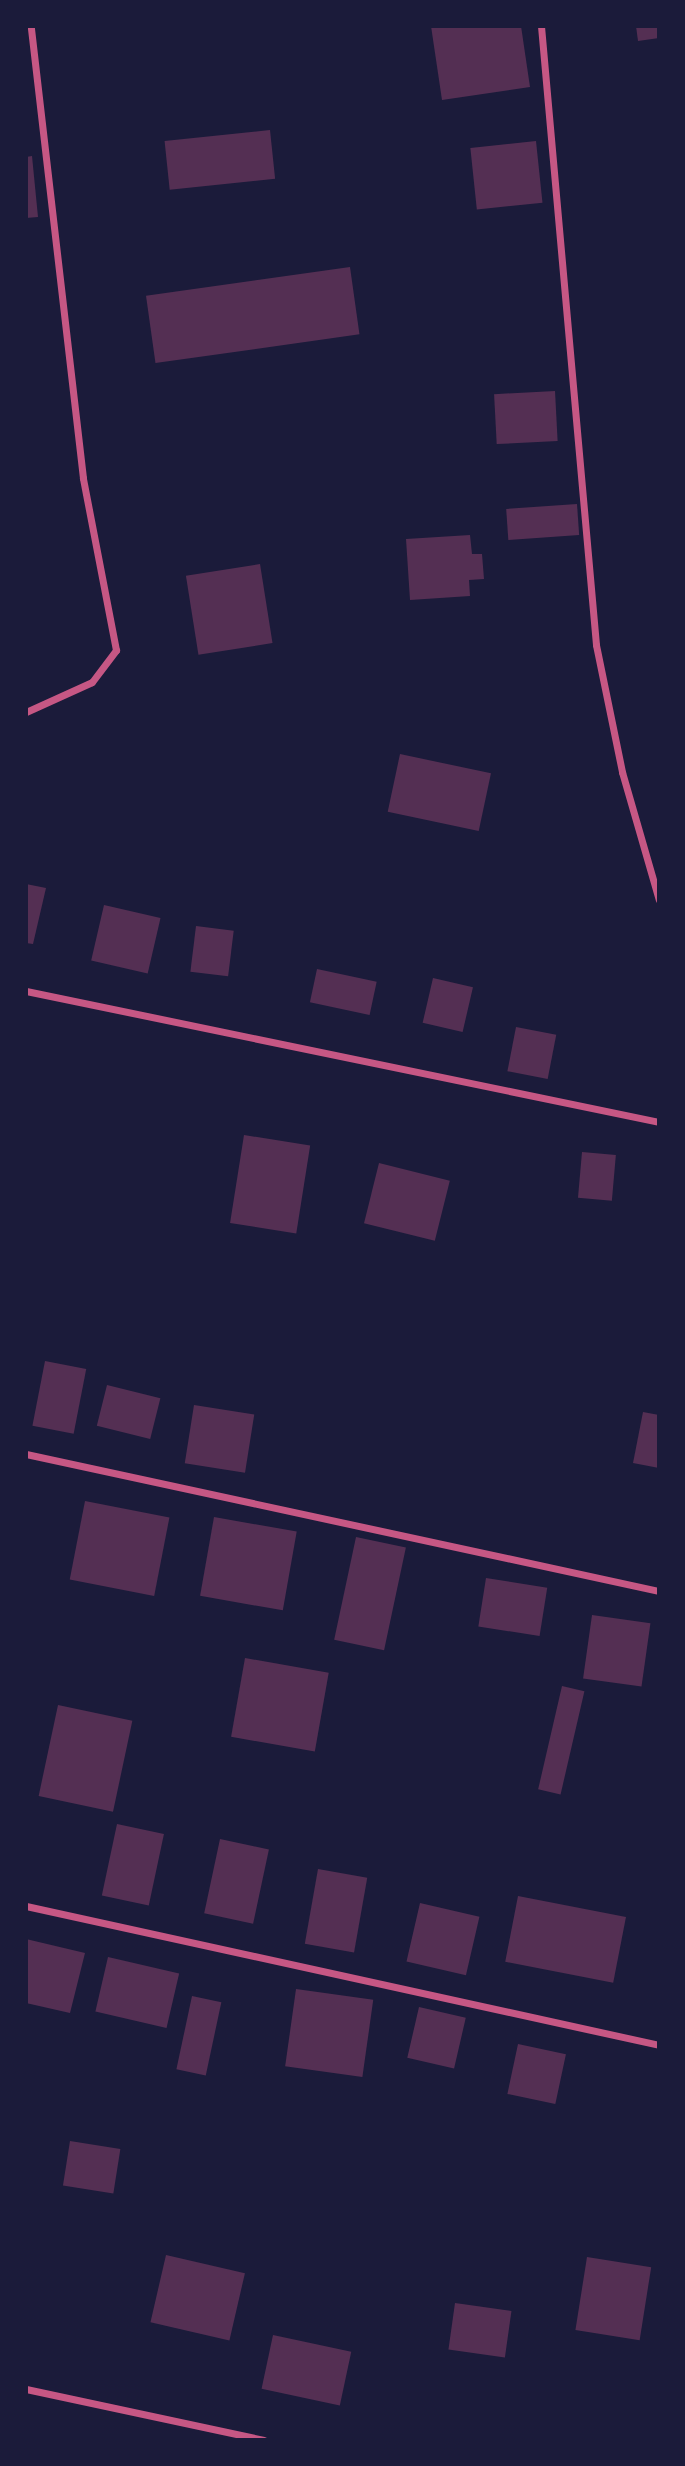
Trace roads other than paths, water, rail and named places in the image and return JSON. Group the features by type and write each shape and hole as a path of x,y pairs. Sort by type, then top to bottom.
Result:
{"street":[{"path":"26,712 92,682 116,650 83,478 31,26"},
{"path":"541,26 596,645 622,772 659,900"},
{"path":"26,991 659,1122"},
{"path":"26,1454 659,1591"},
{"path":"26,1906 659,2045"},
{"path":"26,2389 264,2440"}]}
